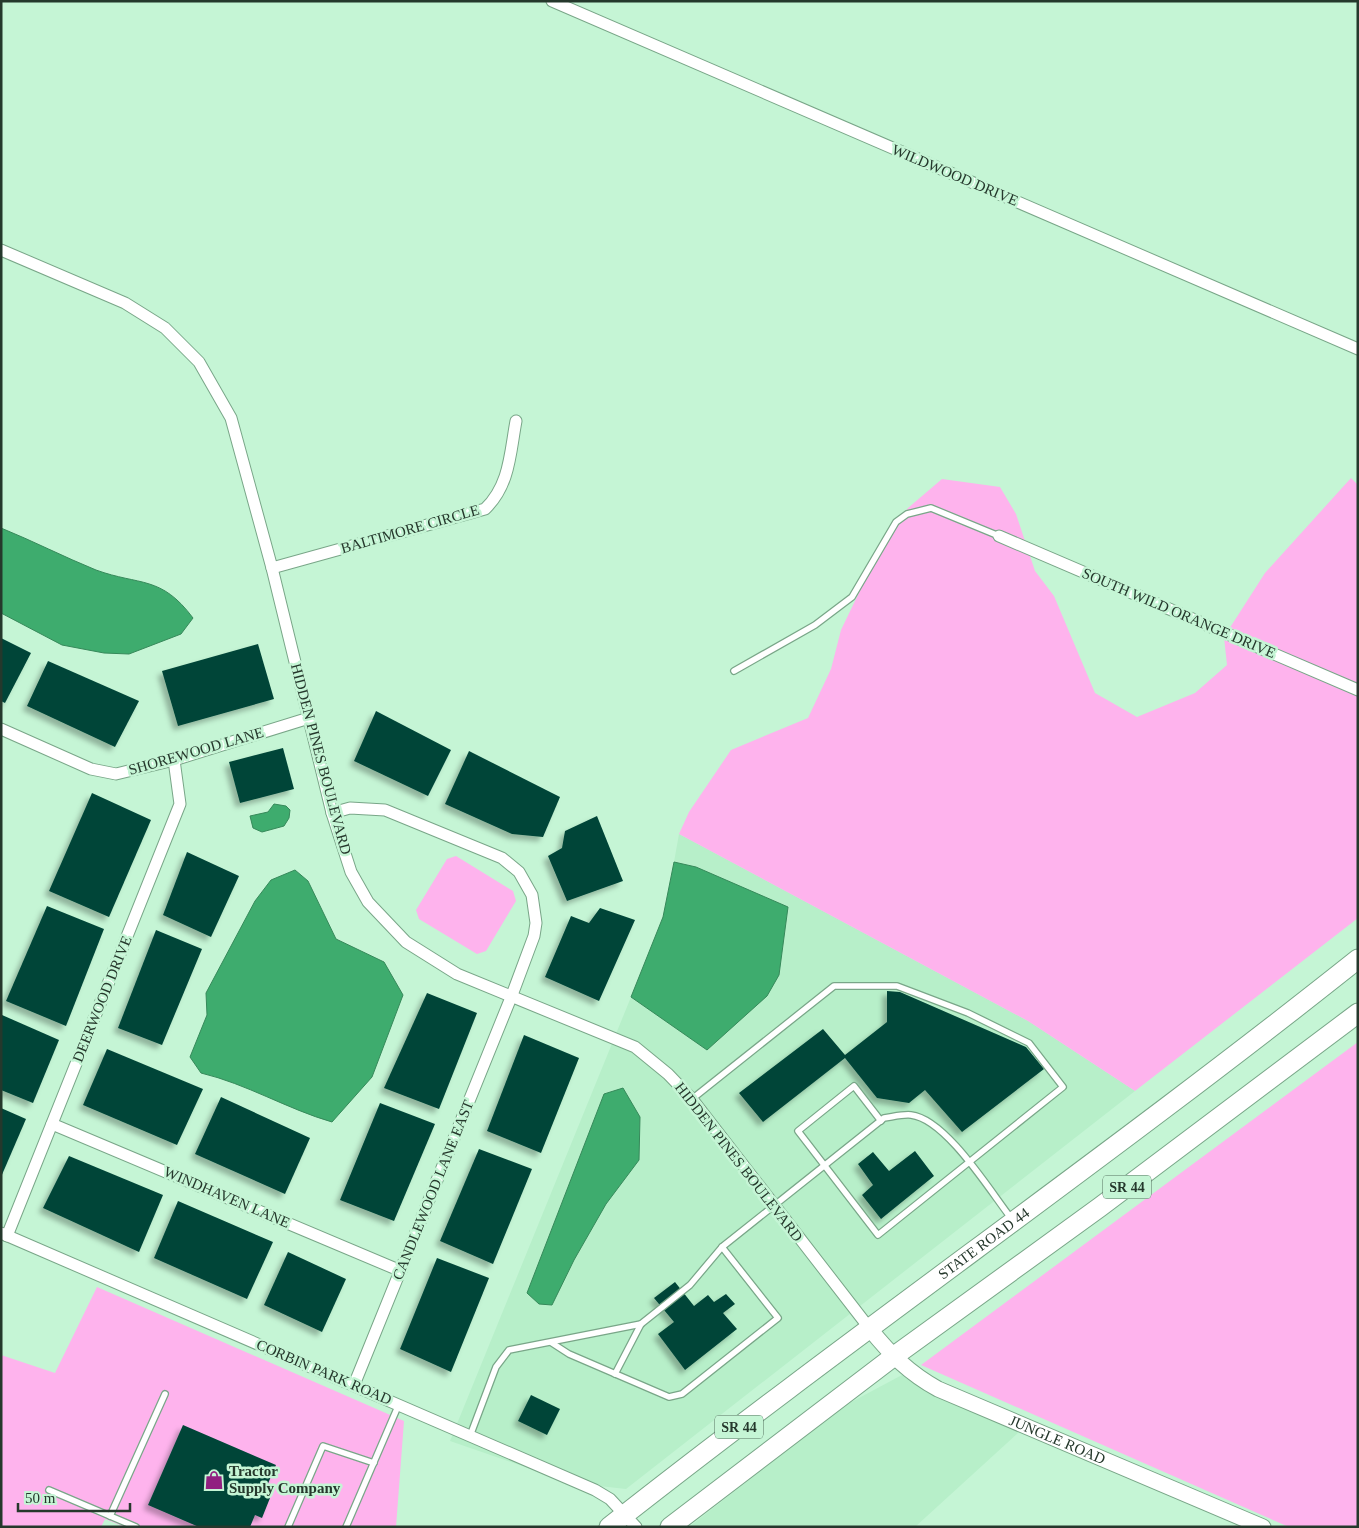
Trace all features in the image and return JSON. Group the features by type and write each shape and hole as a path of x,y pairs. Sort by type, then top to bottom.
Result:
{"main road":[{"name":"STATE ROAD 44","path":"609,1527 631,1520 870,1329 1182,1096 1358,959"},
{"name":"SR 44","path":"670,1527 893,1357 1092,1213 1353,1016"}],"street":[{"name":"WILDWOOD DRIVE","path":"552,1 1358,349"},
{"name":"HIDDEN PINES BOULEVARD","path":"1,250 126,303 165,328 199,362 231,418 272,568 332,813 351,872 368,902 406,942 456,974 512,995 635,1047 668,1074 692,1099 870,1329"},
{"name":"BALTIMORE CIRCLE","path":"272,568 474,514 485,509 500,493 505,482 516,421"},
{"name":"SOUTH WILD ORANGE DRIVE","path":"999,536 1358,690"},
{"name":"SHOREWOOD LANE","path":"1,729 91,769 116,774 174,760 309,718"},
{"name":"DEERWOOD DRIVE","path":"4,1235 52,1124 180,804 174,760"},
{"name":"CANDLEWOOD LANE EAST","path":"332,813 350,808 385,810 502,858 519,872 532,895 536,922 534,936 512,995 354,1385"},
{"name":"WINDHAVEN LANE","path":"52,1124 401,1271"},
{"name":"CORBIN PARK ROAD","path":"4,1235 595,1490 610,1499 631,1520"},
{"name":"JUNGLE ROAD","path":"870,1329 893,1357 915,1377 938,1389 1263,1527"}],"lane":[{"path":"734,671 815,625 852,597 896,522 907,514 931,508 999,536"},
{"path":"692,1099 834,986 897,986 968,1013 1029,1043 1063,1087 878,1235 798,1131 854,1086 881,1120"},
{"path":"615,1374 641,1324 690,1285 722,1247 881,1120 911,1115 927,1121 947,1134 1014,1222"},
{"path":"552,1343 569,1354 669,1397 676,1396 693,1387 778,1318 722,1247"},
{"path":"470,1436 502,1356 509,1350 519,1346 552,1343 575,1336 641,1324"},
{"path":"110,1516 165,1394"},
{"path":"346,1527 399,1404"},
{"path":"288,1527 323,1446 374,1463"},
{"path":"49,1490 136,1527"}],"shaded area":[{"path":"1351,478 1358,485 1358,918 1135,1091 1028,1021 679,834 689,812 731,750 808,718 831,669 841,630 883,543 908,508 942,479 1000,487 1016,514 1035,571 1054,596 1095,693 1137,717 1195,693 1227,665 1224,637 1265,573"},
{"path":"1,528 96,570 160,588 181,604 193,618 181,634 129,654 104,653 62,645 1,613"},
{"path":"274,804 286,806 290,810 289,818 284,826 262,832 253,828 250,816 268,812"},
{"path":"679,834 1028,1021 1135,1091 626,1489 572,1483 450,1441 631,997 707,1050 779,975 788,907 696,867 674,862","holes":["640,1117 639,1160 606,1204 574,1260 552,1305"]},
{"path":"456,856 513,891 516,901 486,951 477,954 419,919 416,910 447,859"},
{"path":"674,862 696,867 788,907 779,975 767,996 707,1050 631,997 663,917"},
{"path":"295,870 308,881 336,939 384,962 403,995 372,1077 332,1122 315,1117 235,1083 201,1073 190,1057 207,1015 206,993 255,901 271,880"},
{"path":"1358,1042 1358,1527 1289,1527 921,1365"},
{"path":"623,1088 640,1117 639,1160 606,1204 574,1260 552,1305 539,1304 527,1293 604,1094"},
{"path":"97,1287 404,1421 396,1527 125,1527 105,1519 101,1527 1,1527 1,1355 55,1373"},
{"path":"902,1375 935,1396 1019,1432 915,1527 689,1527 842,1407"}],"building":[{"path":"1,638 31,653 5,703 1,701"},
{"path":"258,644 274,699 178,726 162,671"},
{"path":"48,661 139,701 115,747 27,706"},
{"path":"376,711 451,750 428,796 354,761"},
{"path":"283,748 294,789 240,803 229,762"},
{"path":"469,751 560,797 543,837 512,834 445,804"},
{"path":"92,793 151,820 109,917 49,891"},
{"path":"597,816 623,881 567,901 548,856 562,848 565,831"},
{"path":"187,852 239,876 211,937 163,915"},
{"path":"47,906 104,929 66,1026 6,1001"},
{"path":"600,908 635,920 599,1001 545,977 571,916 589,923"},
{"path":"156,930 202,949 162,1045 118,1028"},
{"path":"887,991 900,992 1026,1047 1044,1069 962,1132 925,1090 909,1103 877,1098 845,1058 763,1122 739,1093 823,1029 845,1055 887,1022"},
{"path":"427,993 477,1013 439,1109 384,1088"},
{"path":"2,1015 59,1040 33,1103 1,1090"},
{"path":"524,1035 579,1058 541,1153 487,1131"},
{"path":"107,1049 203,1089 177,1145 83,1105"},
{"path":"221,1097 310,1138 285,1194 195,1154"},
{"path":"380,1103 435,1124 394,1221 340,1200"},
{"path":"1,1108 26,1119 1,1177"},
{"path":"479,1149 532,1169 493,1264 440,1241"},
{"path":"915,1151 934,1176 881,1219 862,1195 873,1185 858,1164 873,1152 889,1171"},
{"path":"69,1156 163,1195 139,1252 43,1208"},
{"path":"178,1201 273,1242 247,1299 154,1258"},
{"path":"288,1252 346,1279 322,1332 264,1305"},
{"path":"437,1258 489,1278 451,1372 400,1349"},
{"path":"675,1282 694,1306 708,1295 714,1302 726,1294 735,1304 723,1313 737,1329 685,1370 658,1334 674,1322 654,1298"},
{"path":"531,1395 560,1409 547,1435 518,1421"},
{"name":"Tractor Supply Company","path":"183,1425 276,1465 263,1495 270,1498 262,1518 255,1515 250,1527 199,1527 148,1505"}],"place":[{"name":"Tractor Supply Company","path":"214,1480"}]}
